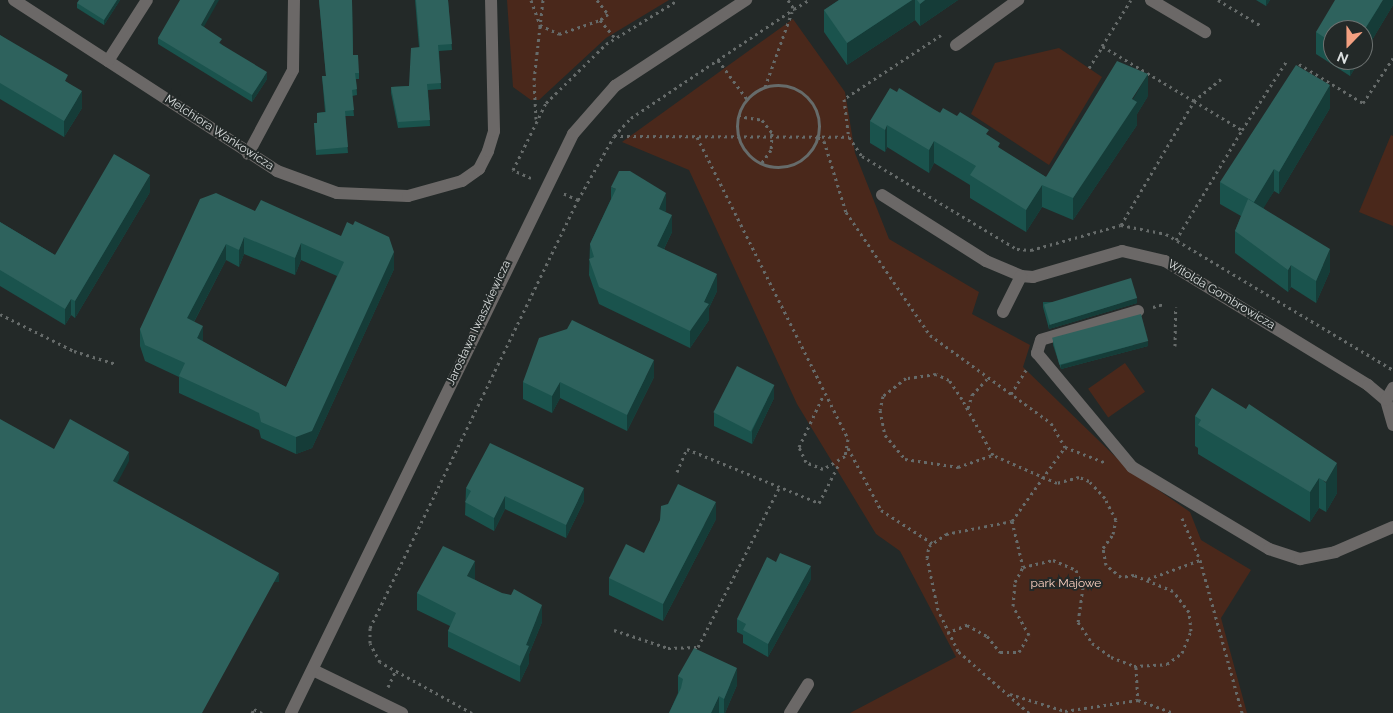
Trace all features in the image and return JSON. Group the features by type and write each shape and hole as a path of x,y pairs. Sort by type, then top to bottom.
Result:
{"street":[{"name":"Melchiora Wańkowicza","path":"14,0 248,154 307,185 337,193 408,196 462,181 479,169 494,131 491,0"},
{"path":"108,61 147,0"},
{"path":"248,154 293,70 294,0"},
{"name":"Jarosława Iwaszkiewicza","path":"291,713 574,134 615,86 746,0"},
{"path":"956,45 1018,0"},
{"path":"1151,0 1205,32"},
{"name":"Witolda Gombrowicza","path":"882,195 986,261 1021,276 1033,277 1122,251 1147,254 1314,351 1386,400"},
{"path":"1003,312 1021,276"},
{"path":"1138,311 1041,340 1037,353 1132,467 1269,549 1300,559 1335,552 1393,528"},
{"path":"1393,388 1386,400 1393,425"},
{"path":"313,670 402,713"},
{"path":"790,713 808,684"}],"path":[{"path":"531,0 540,24"},
{"path":"536,120 540,24 543,0"},
{"path":"540,24 569,34 600,20 608,14 598,0"},
{"path":"531,178 513,170 536,120 564,81 615,38 678,0"},
{"path":"788,0 794,9"},
{"path":"472,713 380,662 370,642 370,628 578,200 614,136 632,118 809,0"},
{"path":"1089,68 1131,0"},
{"path":"1218,0 1260,25"},
{"path":"765,87 794,9"},
{"path":"600,20 615,38"},
{"path":"846,117 844,99 944,33"},
{"path":"1103,46 1242,130"},
{"path":"1299,64 1363,103 1393,58"},
{"path":"718,60 747,99"},
{"path":"1176,240 1242,130 1286,62"},
{"path":"1121,225 1194,101 1221,79"},
{"path":"818,137 796,163 761,164 746,151 737,133 738,116 747,99 765,87 787,86 806,97 817,115 818,137 846,212 906,303 930,335 987,379 1051,423 1065,447 1112,467"},
{"path":"738,116 762,120 772,137 772,150 761,164"},
{"path":"614,136 697,137 737,133 772,137 849,137"},
{"path":"697,137 823,396 844,431 848,448 881,510 932,543"},
{"path":"560,192 578,200"},
{"path":"1175,346 1176,307"},
{"path":"0,314 74,351 116,364"},
{"path":"1010,394 1037,353"},
{"path":"993,455 958,467 905,459 885,435 880,410 892,385 936,374 949,380 968,408 993,455 1043,478 1063,484 1079,477 1096,488 1116,520 1113,534 1103,548 1103,561 1121,577 1148,579 1200,560"},
{"path":"968,408 972,395 987,379"},
{"path":"823,396 799,447 814,467 840,463"},
{"path":"1029,713 958,651 947,633 929,580 927,558 932,543 946,534 1012,522 1065,447"},
{"path":"677,472 687,449 819,503 848,448"},
{"path":"614,630 668,648 698,647 780,488"},
{"path":"1179,514 1200,560 1242,713"},
{"path":"947,633 967,625 986,636 1000,652 1014,654 1024,647 1028,630 1012,598 1023,566 1012,522"},
{"path":"1023,566 1053,560 1076,570 1084,587 1078,622 1103,652 1136,667 1167,664 1182,654 1190,631 1188,612 1179,597 1148,579"},
{"path":"1136,667 1138,700"},
{"path":"386,691 395,672"},
{"path":"1006,693 1065,711 1138,700 1173,713"},
{"path":"252,713 254,709 262,713"}],"green space":[{"path":"507,0 669,0 606,38 539,100 531,100 513,87"},
{"name":"park Majowe","path":"793,19 845,92 855,153 889,239 979,292 972,314 1030,345 1023,367 1128,469 1190,512 1201,540 1251,570 1221,618 1247,713 850,713 956,657 900,551 876,534 797,404 689,170 622,142"},
{"path":"1059,48 1102,77 1049,165 971,114 995,63"},
{"path":"1391,135 1393,136 1393,226 1359,212"},
{"path":"1125,363 1145,392 1108,417 1088,389"}],"building":[{"path":"79,0 117,0 104,20 77,3"},
{"path":"180,0 215,0 201,25 222,39 219,43 267,72 252,95 158,38"},
{"path":"319,0 352,0 353,55 358,55 359,73 355,73 357,89 352,90 354,110 345,111 348,147 316,150 314,123 317,123 317,113 326,112 322,76 326,76"},
{"path":"416,0 448,0 452,44 438,45 441,83 427,84 430,120 398,122 391,87 409,86 411,48 420,47"},
{"path":"839,0 912,0 847,43 824,10"},
{"path":"917,0 925,0 920,4"},
{"path":"1335,0 1383,0 1370,20 1323,20"},
{"path":"1323,20 1323,37 1316,32"},
{"path":"0,35 68,75 65,81 82,91 64,121 0,83"},
{"path":"1117,61 1148,74 1132,99 1137,102 1073,198 1042,185 1026,210 970,175 976,166 934,141 929,150 887,125 885,130 870,121 890,88 897,92 899,88 940,113 943,108 957,116 960,112 989,130 986,134 1000,143 998,147 1046,177"},
{"path":"1296,65 1330,85 1279,172 1274,169 1254,202 1220,182"},
{"path":"114,154 150,175 75,301 71,299 65,309 0,270 0,222 55,255"},
{"path":"619,171 630,171 666,193 659,209 672,215 657,246 717,274 704,302 709,304 690,331 599,287 589,259 594,257 590,244 616,189 611,187"},
{"path":"216,193 255,211 261,200 341,236 347,222 353,225 355,221 389,237 394,252 312,431 296,437 261,422 259,413 179,376 185,363 145,345 140,329 200,199","holes":["244,237 295,258 301,243 344,262 286,387 197,338 203,326 187,318 226,244 239,250"]},
{"path":"1248,199 1330,249 1316,281 1291,265 1288,270 1235,231"},
{"path":"1131,278 1137,298 1050,325 1044,305"},
{"path":"1141,314 1148,341 1059,365 1052,338"},
{"path":"572,320 654,360 627,415 560,382 552,396 523,382 539,338 567,329"},
{"path":"737,366 774,385 751,431 713,412"},
{"path":"1212,388 1246,409 1249,404 1337,463 1326,482 1319,478 1310,492 1198,425 1201,420 1195,416"},
{"path":"0,419 54,449 70,419 129,452 113,481 279,573 202,713 0,713"},
{"path":"490,443 584,488 566,525 505,496 494,518 465,502 471,491 466,488"},
{"path":"678,484 716,502 663,604 609,578 626,544 644,553 660,520 661,506 668,504"},
{"path":"443,546 475,561 467,576 502,593 511,595 514,589 542,605 526,645 529,646 520,666 448,631 456,613 417,593"},
{"path":"780,553 811,566 768,644 743,630 746,624 737,619 767,557 776,562"},
{"path":"694,648 737,668 724,699 719,696 711,713 669,713 681,688 683,679 678,676"}]}
